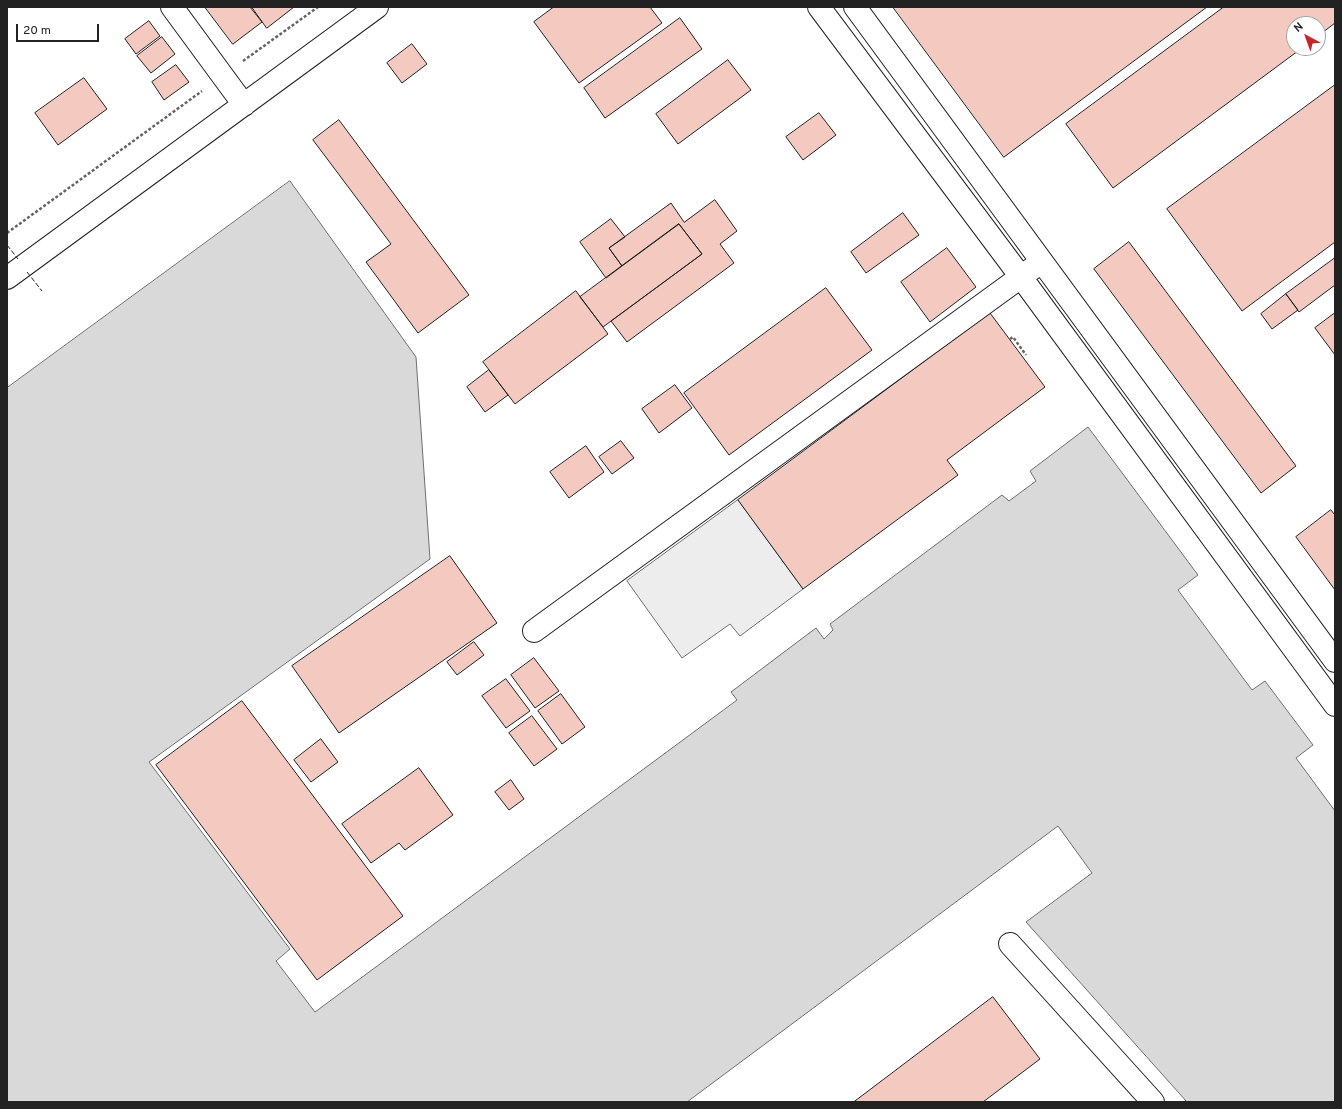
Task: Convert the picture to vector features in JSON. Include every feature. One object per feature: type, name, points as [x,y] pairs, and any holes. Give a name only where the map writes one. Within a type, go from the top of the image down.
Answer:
[{"type":"street","points":[[172,7],[244,105]]},
{"type":"street","points":[[7,278],[377,7]]},
{"type":"street","points":[[819,7],[1021,277],[1335,705]]},
{"type":"street","points":[[855,7],[1335,660]]},
{"type":"street","points":[[534,631],[1042,262]]},
{"type":"street","points":[[1010,944],[1153,1102]]},
{"type":"path","points":[[7,233],[318,7]]},
{"type":"path","points":[[1010,339],[1013,337],[1026,355]]},
{"type":"shaded area","points":[[290,181],[416,357],[430,559],[149,762],[290,949],[276,961],[315,1012],[737,700],[731,692],[816,628],[824,639],[833,630],[830,624],[1002,495],[1009,501],[1036,481],[1030,471],[1088,427],[1198,575],[1178,590],[1252,690],[1265,681],[1313,745],[1296,758],[1335,811],[1335,1102],[1187,1102],[1026,922],[1092,873],[1058,826],[687,1102],[7,1102],[7,388]]},
{"type":"shaded area","points":[[738,500],[803,589],[740,636],[730,624],[682,658],[627,581]]},
{"type":"building","points":[[205,7],[250,7],[262,22],[233,44]]},
{"type":"building","points":[[252,7],[294,7],[267,28]]},
{"type":"building","points":[[554,7],[650,7],[662,23],[579,83],[534,22]]},
{"type":"building","points":[[893,7],[1207,7],[1004,157]]},
{"type":"building","points":[[1224,7],[1335,7],[1335,23],[1326,30],[1326,16],[1286,16],[1286,56],[1291,56],[1113,188],[1066,124]]},
{"type":"building","points":[[680,18],[702,49],[605,118],[584,88]]},
{"type":"building","points":[[149,21],[160,36],[136,54],[125,39]]},
{"type":"building","points":[[162,37],[175,54],[151,73],[137,56]]},
{"type":"building","points":[[412,44],[427,64],[402,83],[387,63]]},
{"type":"building","points":[[728,60],[751,90],[678,144],[656,114]]},
{"type":"building","points":[[176,65],[189,82],[164,100],[152,82]]},
{"type":"building","points":[[84,78],[107,109],[58,145],[35,113]]},
{"type":"building","points":[[1335,85],[1335,242],[1242,311],[1167,209]]},
{"type":"building","points":[[819,113],[836,135],[803,160],[786,137]]},
{"type":"building","points":[[339,120],[469,295],[418,333],[366,262],[391,244],[313,140]]},
{"type":"building","points":[[715,200],[737,231],[720,244],[734,263],[627,342],[611,321],[702,254],[679,224],[622,266],[609,248],[671,203],[684,222]]},
{"type":"building","points":[[903,213],[919,235],[866,273],[851,252]]},
{"type":"building","points":[[611,219],[625,237],[609,248],[622,266],[606,278],[580,242]]},
{"type":"building","points":[[679,224],[702,254],[603,327],[580,297]]},
{"type":"building","points":[[1129,242],[1296,466],[1261,493],[1094,269]]},
{"type":"building","points":[[947,248],[976,287],[930,322],[901,282]]},
{"type":"building","points":[[1335,258],[1335,285],[1299,312],[1286,294]]},
{"type":"building","points":[[826,288],[872,350],[729,455],[684,393]]},
{"type":"building","points":[[576,291],[608,334],[515,404],[483,362]]},
{"type":"building","points":[[1286,294],[1298,310],[1272,329],[1261,314]]},
{"type":"building","points":[[990,313],[1045,387],[947,460],[958,475],[803,589],[738,500]]},
{"type":"building","points":[[1335,313],[1335,355],[1315,328]]},
{"type":"building","points":[[489,370],[508,395],[485,412],[467,387]]},
{"type":"building","points":[[675,385],[692,408],[659,433],[642,409]]},
{"type":"building","points":[[621,441],[634,458],[612,474],[599,457]]},
{"type":"building","points":[[586,446],[604,472],[569,498],[550,472]]},
{"type":"building","points":[[1331,510],[1335,515],[1335,590],[1296,537]]},
{"type":"building","points":[[450,556],[497,623],[339,733],[292,666]]},
{"type":"building","points":[[474,642],[484,655],[457,675],[447,662]]},
{"type":"building","points":[[534,658],[559,691],[535,708],[511,675]]},
{"type":"building","points":[[506,679],[530,711],[506,728],[482,696]]},
{"type":"building","points":[[561,694],[585,727],[562,744],[538,711]]},
{"type":"building","points":[[242,701],[403,916],[317,980],[156,765]]},
{"type":"building","points":[[532,716],[557,749],[534,766],[509,733]]},
{"type":"building","points":[[321,739],[338,762],[311,782],[294,760]]},
{"type":"building","points":[[419,768],[453,815],[405,850],[399,843],[371,863],[342,824]]},
{"type":"building","points":[[511,780],[524,799],[509,810],[495,792]]},
{"type":"building","points":[[993,997],[1040,1059],[983,1102],[854,1102]]},
{"type":"fence","points":[[7,245],[18,259]]},
{"type":"fence","points":[[27,272],[42,291]]}]
